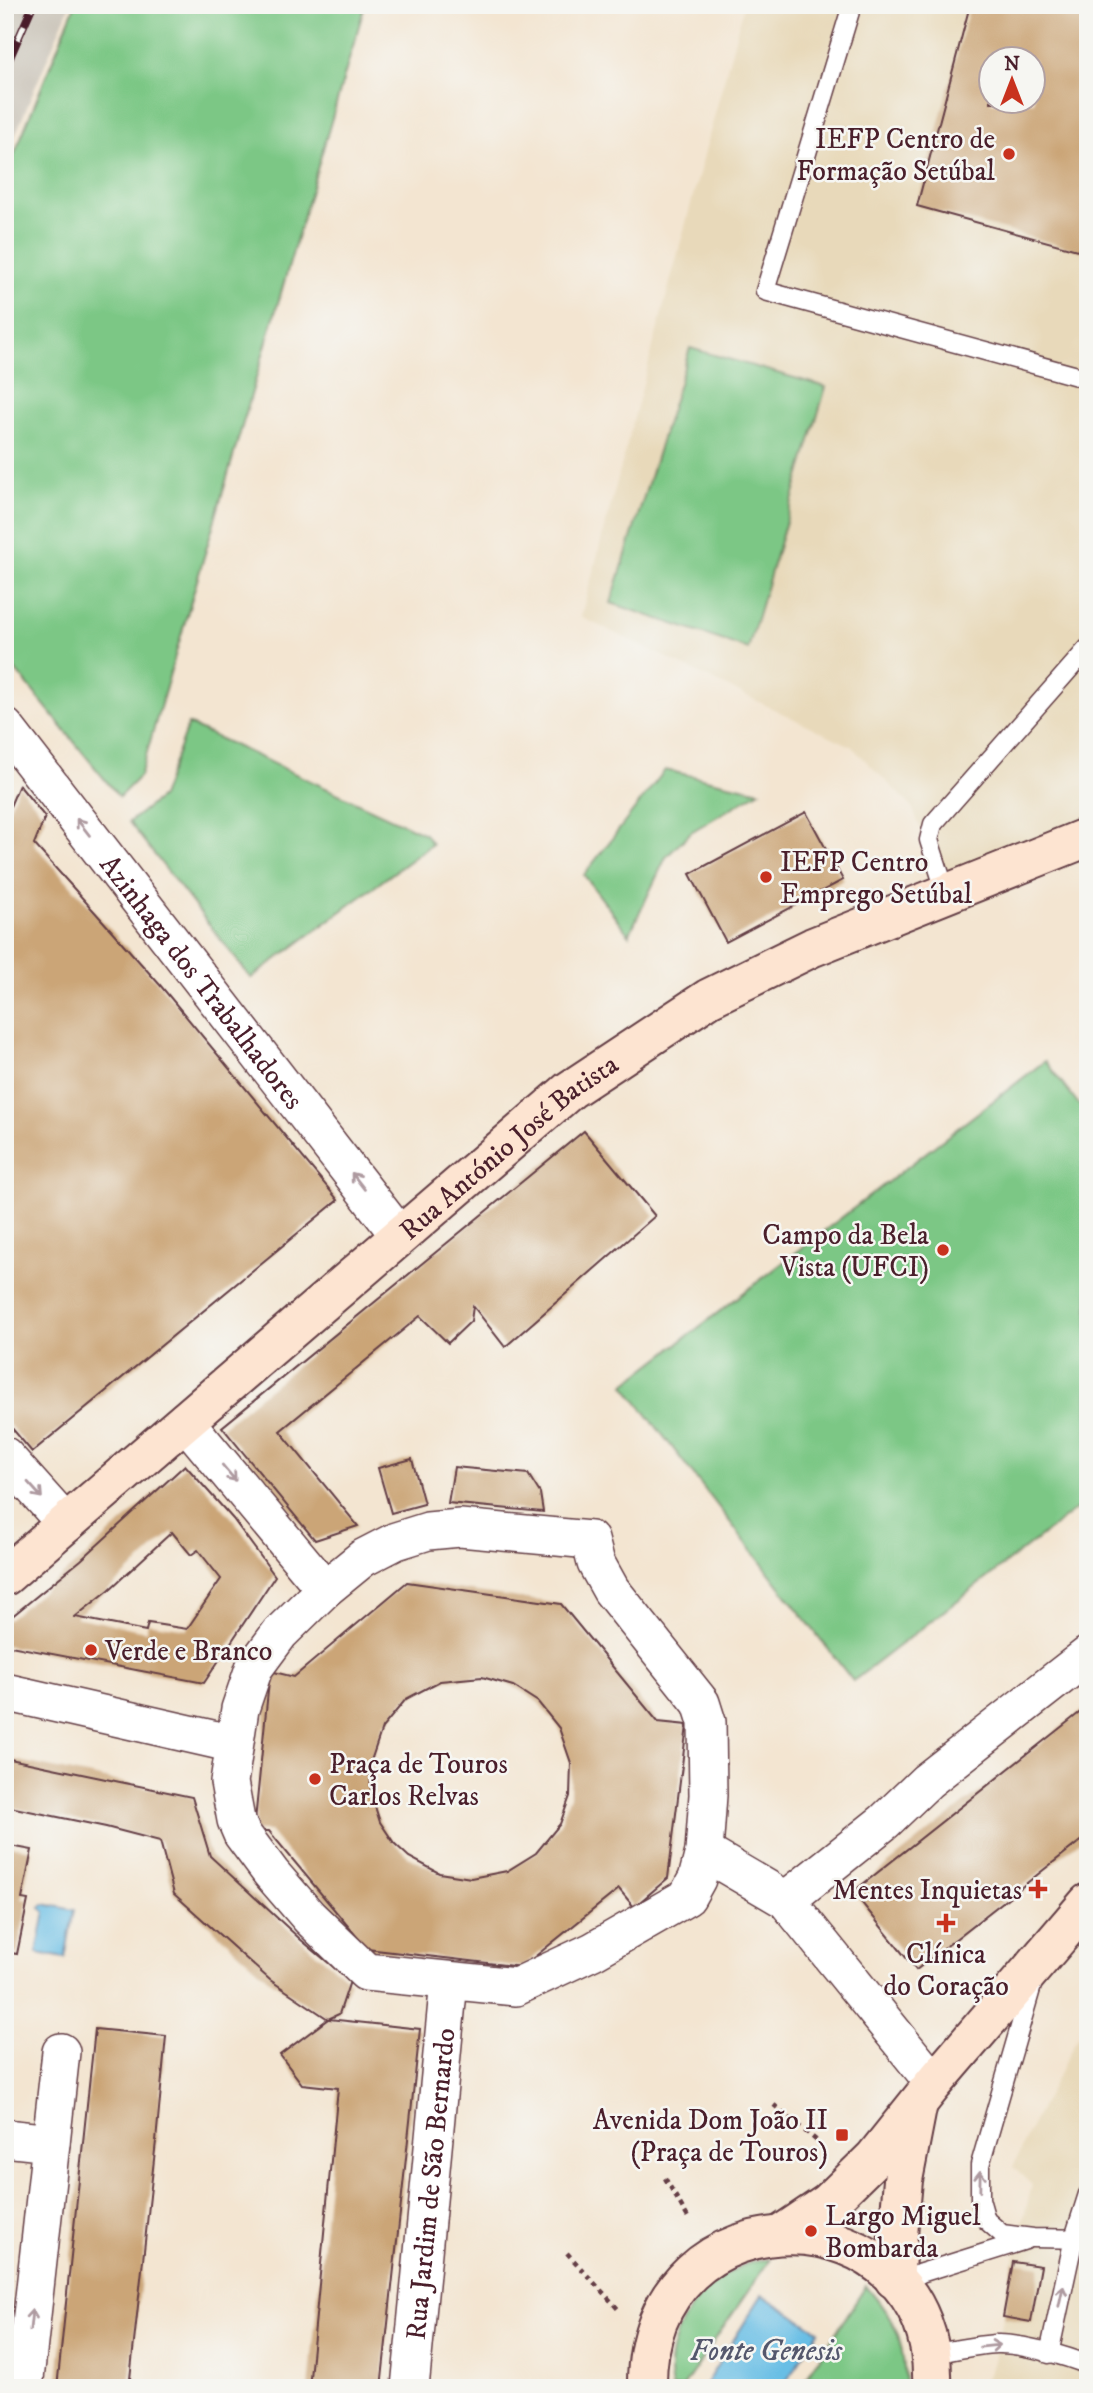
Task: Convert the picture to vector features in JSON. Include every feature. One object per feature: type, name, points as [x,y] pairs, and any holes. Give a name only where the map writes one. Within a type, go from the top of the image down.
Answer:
[{"type":"main road","name":"Rua António José Batista","points":[[5,1576],[570,1090],[698,1005],[813,947],[1088,837]]},
{"type":"main road","points":[[782,2234],[836,2197],[874,2158],[1040,1956],[1088,1903]]},
{"type":"main road","points":[[896,2282],[903,2180],[925,2094]]},
{"type":"main road","points":[[642,2382],[649,2348],[664,2309],[688,2276],[722,2251],[741,2242],[782,2234],[807,2235],[843,2244],[875,2262],[896,2282],[919,2317],[931,2371]]},
{"type":"street","name":"Azinhaga dos Trabalhadores","points":[[5,727],[399,1235]]},
{"type":"street","points":[[185,1421],[325,1589]]},
{"type":"street","points":[[5,1456],[65,1524]]},
{"type":"street","points":[[460,1528],[590,1540],[596,1563],[611,1590],[701,1703],[708,1722],[708,1796],[704,1852],[697,1879],[687,1897],[593,1951],[516,1987],[366,1972],[309,1917],[250,1847],[236,1820],[229,1782],[240,1709],[254,1668],[281,1633],[325,1589],[363,1558],[396,1541],[428,1531],[460,1528]]},
{"type":"street","points":[[786,1900],[884,1822],[927,1781],[1088,1655]]},
{"type":"street","points":[[5,1692],[234,1744]]},
{"type":"street","points":[[704,1852],[786,1900],[925,2094]]},
{"type":"street","name":"Rua Jardim de São Bernardo","points":[[410,2388],[449,1981]]},
{"type":"street","points":[[24,2388],[61,2052]]},
{"type":"street","points":[[5,2138],[51,2143]]},
{"type":"lane","points":[[852,5],[765,291],[1088,379]]},
{"type":"lane","points":[[946,893],[929,840],[933,824],[1088,648]]},
{"type":"lane","points":[[1040,1956],[980,2165],[980,2199],[986,2220],[1002,2234],[1081,2239]]},
{"type":"lane","points":[[1049,2354],[1081,2239],[1088,2194]]},
{"type":"lane","points":[[896,2282],[1033,2238]]},
{"type":"lane","points":[[931,2371],[998,2344],[1076,2360],[1088,2365]]},
{"type":"path","points":[[774,2105],[817,2141]]},
{"type":"path","points":[[665,2178],[690,2221]]},
{"type":"path","points":[[567,2253],[619,2310]]},
{"type":"shaded area","points":[[5,5],[70,5],[5,159]]},
{"type":"shaded area","points":[[744,5],[1088,5],[1088,822],[941,880],[912,807],[851,746],[581,617]]},
{"type":"shaded area","points":[[1088,2017],[1088,2388],[976,2388],[989,2374],[998,2344],[1013,2262],[1032,2185],[1013,2167]]},
{"type":"green space","points":[[75,5],[365,5],[140,776],[119,797],[5,657],[5,177]]},
{"type":"green space","points":[[690,348],[826,387],[748,649],[611,603]]},
{"type":"green space","points":[[188,724],[425,834],[432,844],[251,978],[129,822],[161,797]]},
{"type":"green space","points":[[665,770],[760,791],[691,832],[666,857],[629,935],[584,875]]},
{"type":"green space","name":"Campo da Bela Vista (UFCI)","points":[[1045,1061],[1088,1116],[1088,1500],[853,1681],[624,1385]]},
{"type":"green space","points":[[770,2259],[682,2388],[672,2388],[670,2366],[674,2344],[694,2303],[710,2286],[728,2273],[749,2263]]},
{"type":"green space","points":[[866,2286],[897,2332],[903,2356],[905,2388],[800,2388]]},
{"type":"water","points":[[44,1904],[74,1910],[65,1958],[37,1953],[45,1912],[40,1908]]},
{"type":"water","name":"Fonte Genesis","points":[[762,2295],[819,2331],[782,2388],[703,2388]]},
{"type":"building","name":"IEFP Centro de Formação Setúbal","points":[[970,5],[1088,5],[1088,253],[917,206]]},
{"type":"building","points":[[19,785],[45,817],[34,844],[160,985],[338,1200],[32,1452],[5,1420],[5,808],[8,811]]},
{"type":"building","name":"IEFP Centro Emprego Setúbal","points":[[806,812],[843,880],[726,942],[690,874]]},
{"type":"building","points":[[584,1131],[655,1216],[505,1347],[473,1306],[471,1321],[448,1343],[420,1316],[280,1431],[358,1526],[315,1540],[222,1427]]},
{"type":"building","points":[[412,1459],[424,1504],[391,1513],[378,1468]]},
{"type":"building","points":[[185,1465],[233,1519],[275,1576],[204,1683],[5,1645],[5,1622],[81,1560]],"holes":[[[172,1532],[191,1555],[198,1550],[221,1579],[187,1629],[148,1623],[146,1631],[75,1617],[109,1590]]]},
{"type":"building","points":[[454,1467],[528,1474],[540,1493],[543,1512],[448,1503]]},
{"type":"building","name":"Praça de Touros Carlos Relvas","points":[[407,1582],[561,1604],[658,1722],[687,1725],[668,1878],[634,1907],[619,1889],[522,1967],[367,1949],[269,1831],[254,1831],[270,1671],[294,1677]],"holes":[[[482,1677],[513,1686],[538,1702],[559,1728],[571,1763],[570,1796],[560,1824],[536,1853],[507,1871],[471,1878],[439,1873],[409,1857],[394,1843],[380,1822],[371,1794],[370,1764],[382,1728],[406,1699],[440,1681]]]},
{"type":"building","points":[[1088,1706],[1088,1835],[916,1970],[853,1892]]},
{"type":"building","points":[[5,1758],[192,1797],[210,1856],[350,1981],[339,2014],[328,2019],[270,1980],[174,1894],[160,1841],[5,1806]]},
{"type":"building","points":[[5,1845],[32,1850],[22,1899],[28,1900],[17,1954],[5,1952]]},
{"type":"building","points":[[328,2019],[420,2029],[381,2388],[309,2388],[338,2088],[302,2084],[280,2055]]},
{"type":"building","points":[[95,2029],[166,2036],[156,2141],[129,2388],[57,2388]]},
{"type":"building","points":[[1013,2262],[1041,2266],[1031,2322],[1003,2317]]},
{"type":"railway","points":[[5,69],[33,5]]},
{"type":"place","name":"IEFP Centro de Formação Setúbal","points":[[1009,154]]},
{"type":"place","name":"IEFP Centro Emprego Setúbal","points":[[766,877]]},
{"type":"place","name":"Campo da Bela Vista (UFCI)","points":[[943,1250]]},
{"type":"place","name":"Verde e Branco","points":[[91,1650]]},
{"type":"place","name":"Praça de Touros Carlos Relvas","points":[[315,1779]]},
{"type":"place","name":"Mentes Inquietas","points":[[1038,1889]]},
{"type":"place","name":"Clínica do Coração","points":[[946,1923]]},
{"type":"place","name":"Avenida Dom João II (Praça de Touros)","points":[[842,2135]]},
{"type":"place","name":"Largo Miguel Bombarda","points":[[811,2231]]}]
